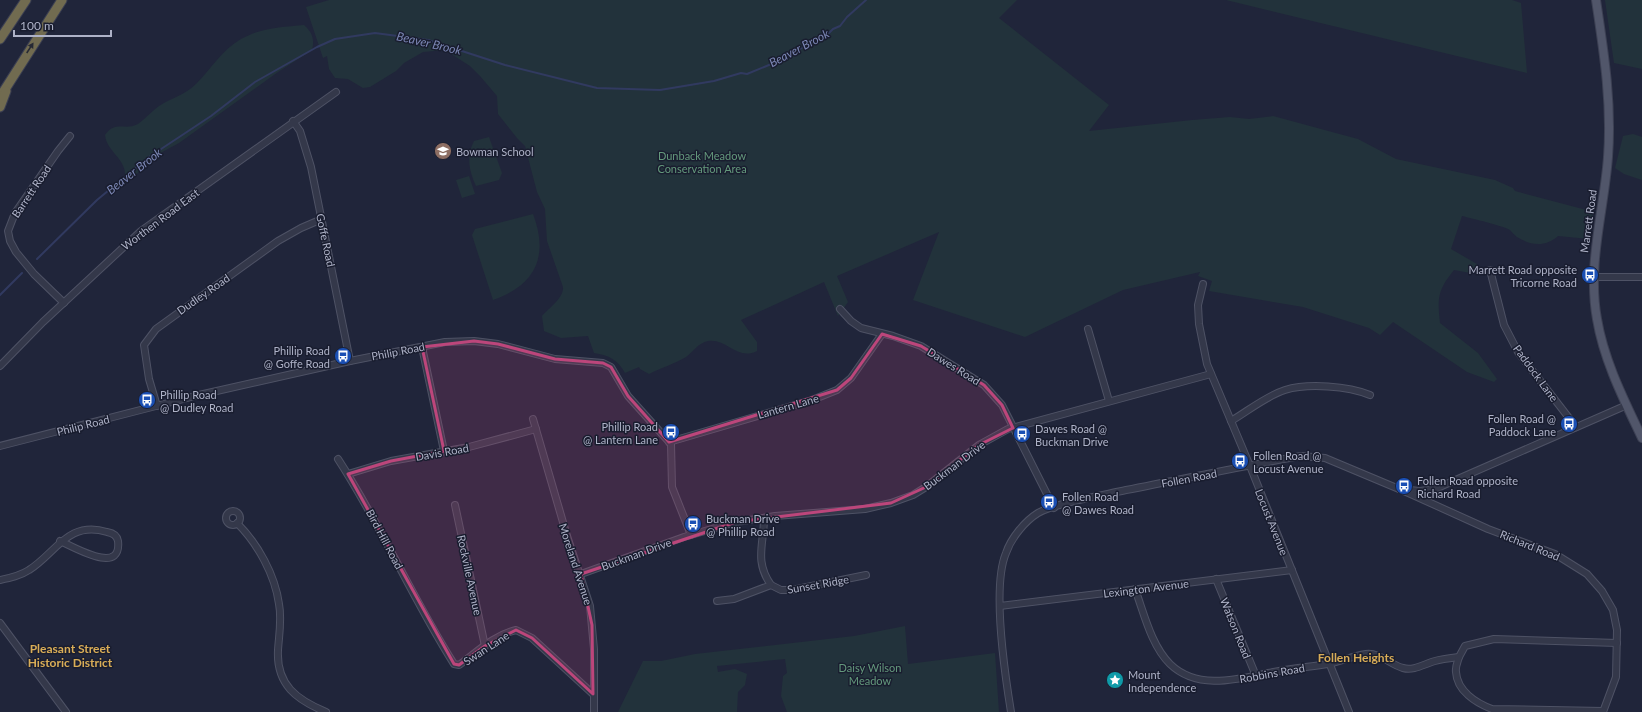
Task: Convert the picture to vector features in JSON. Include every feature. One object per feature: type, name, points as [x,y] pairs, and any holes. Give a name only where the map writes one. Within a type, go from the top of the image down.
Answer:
[{"type":"highway","points":[[0,39],[26,0]]},
{"type":"highway","points":[[0,97],[62,0]]},
{"type":"highway","points":[[0,107],[10,81]]},
{"type":"main road","name":"Marrett Road","points":[[1596,0],[1607,73],[1610,125],[1606,171],[1597,230],[1594,277],[1597,319],[1607,357],[1642,438]]},
{"type":"street","name":"Worthen Road East","points":[[0,366],[64,303],[141,231],[293,121],[336,92]]},
{"type":"street","name":"Goffe Road","points":[[293,121],[300,131],[305,146],[322,219],[350,361]]},
{"type":"street","name":"Barrett Road","points":[[64,303],[34,274],[16,252],[10,241],[8,230],[15,213],[70,136]]},
{"type":"street","name":"Dudley Road","points":[[157,406],[145,359],[144,345],[150,336],[167,319],[278,241],[301,228],[322,219]]},
{"type":"street","name":"Paddock Lane","points":[[1490,270],[1504,325],[1518,352],[1576,427]]},
{"type":"street","points":[[1594,277],[1642,277]]},
{"type":"street","name":"Locust Avenue","points":[[1203,284],[1198,305],[1202,349],[1349,712]]},
{"type":"street","name":"Dawes Road","points":[[840,309],[851,321],[861,328],[894,336],[921,346],[984,385],[1002,405],[1054,508]]},
{"type":"street","points":[[1088,329],[1109,401]]},
{"type":"street","name":"Lantern Lane","points":[[669,442],[783,407],[812,400],[837,390],[851,378],[882,334]]},
{"type":"street","name":"Philip Road","points":[[0,446],[157,406],[350,361],[445,342],[474,341],[498,344],[555,359],[603,363],[611,367],[628,396],[669,442]]},
{"type":"street","points":[[422,347],[444,451]]},
{"type":"street","name":"Buckman Drive","points":[[581,574],[691,535],[736,522],[865,509],[891,503],[912,496],[926,487],[979,445],[992,437],[1014,428],[1211,374]]},
{"type":"street","points":[[1231,421],[1266,399],[1284,390],[1322,387],[1359,390],[1370,395]]},
{"type":"street","name":"Follen Road","points":[[1011,712],[1000,606],[1000,577],[1006,552],[1023,525],[1038,513],[1110,494],[1301,456],[1326,458],[1399,489],[1420,492],[1434,490],[1627,405]]},
{"type":"street","name":"Moreland Avenue","points":[[533,419],[567,536],[581,574],[590,606],[594,648],[594,712]]},
{"type":"street","name":"Davis Road","points":[[348,474],[391,461],[469,447],[536,429]]},
{"type":"street","points":[[669,442],[672,457],[672,487],[691,535]]},
{"type":"street","name":"Bird Hill Road","points":[[338,459],[369,509],[428,622]]},
{"type":"street","name":"Richard Road","points":[[1399,489],[1488,529],[1556,554],[1574,564],[1587,574],[1602,591],[1613,610],[1617,643],[1616,677],[1603,712]]},
{"type":"street","name":"Rockville Avenue","points":[[455,505],[485,646]]},
{"type":"street","name":"Sunset Ridge","points":[[764,518],[760,559],[763,575],[770,585],[780,590],[792,590],[866,575]]},
{"type":"street","points":[[237,523],[248,536],[262,558],[277,593],[280,622],[278,658],[283,679],[296,696],[310,706],[326,712]]},
{"type":"street","points":[[0,580],[19,575],[30,569],[60,541],[79,532],[103,531],[114,534],[118,539],[118,548],[116,554],[110,558],[98,558],[60,541]]},
{"type":"street","name":"Lexington Avenue","points":[[1000,606],[1292,570]]},
{"type":"street","name":"Watson Road","points":[[1216,580],[1256,676]]},
{"type":"street","name":"Sunset Ridge","points":[[717,601],[740,597],[770,585]]},
{"type":"street","name":"Robbins Road","points":[[1135,589],[1159,649],[1169,663],[1180,673],[1195,678],[1215,681],[1241,679],[1329,663],[1368,654],[1404,669],[1424,667],[1434,661],[1459,656],[1465,646],[1494,639],[1617,643]]},
{"type":"street","name":"Swan Lane","points":[[428,622],[454,664],[459,665],[485,646],[508,632],[516,630],[523,632],[564,665],[593,694]]},
{"type":"street","points":[[0,623],[66,712]]},
{"type":"street","points":[[1459,656],[1455,672],[1459,685],[1480,705],[1492,709],[1603,712]]},
{"type":"highlighted area","points":[[882,334],[921,346],[984,385],[1002,405],[1013,428],[979,445],[926,487],[891,503],[736,522],[581,574],[592,625],[593,694],[532,638],[516,630],[485,646],[459,665],[454,664],[348,474],[391,461],[444,451],[422,347],[474,341],[498,344],[555,359],[603,363],[611,367],[628,396],[669,442],[837,390],[851,378]]},
{"type":"green space","name":"Dunback Meadow Conservation Area","points":[[329,0],[1017,0],[999,18],[1109,105],[1089,131],[1192,120],[1230,117],[1249,119],[1273,116],[1358,139],[1396,159],[1495,180],[1513,188],[1515,191],[1594,212],[1589,239],[1558,236],[1543,244],[1533,244],[1522,240],[1506,228],[1462,216],[1451,249],[1477,264],[1476,274],[1454,270],[1445,283],[1440,294],[1440,323],[1478,353],[1497,379],[1494,382],[1467,372],[1393,322],[1380,335],[1369,328],[1303,307],[1209,291],[1212,281],[1198,276],[1200,272],[1123,290],[1025,337],[913,300],[939,232],[837,276],[848,302],[838,316],[824,282],[741,320],[757,342],[757,351],[744,353],[715,341],[708,341],[698,346],[686,357],[649,374],[639,367],[625,373],[616,361],[604,355],[594,353],[588,336],[561,338],[544,331],[542,316],[559,299],[563,291],[563,287],[547,241],[545,209],[537,192],[525,146],[498,114],[497,96],[470,66],[445,50],[423,52],[404,63],[396,71],[370,87],[363,88],[348,79],[335,78],[329,69],[327,56],[323,58],[306,7]]},
{"type":"green space","points":[[1226,0],[1512,0],[1521,3],[1527,73]]},
{"type":"green space","points":[[1605,0],[1642,0],[1642,69],[1614,63]]},
{"type":"green space","points":[[304,25],[312,36],[312,50],[278,72],[179,143],[153,157],[132,179],[125,178],[123,165],[107,141],[105,135],[109,131],[116,127],[129,127],[138,124],[159,106],[192,88],[234,43],[248,35],[279,27]]},
{"type":"green space","points":[[1633,134],[1642,137],[1642,180],[1624,174],[1615,168],[1623,136]]},
{"type":"green space","points":[[489,137],[502,173],[499,180],[476,186],[469,164],[470,152],[474,141]]},
{"type":"green space","points":[[469,176],[475,194],[462,198],[456,180]]},
{"type":"green space","points":[[533,214],[538,229],[540,243],[539,256],[535,267],[529,277],[520,286],[508,294],[493,300],[472,235],[475,229]]},
{"type":"green space","name":"Daisy Wilson Meadow","points":[[905,626],[908,664],[995,653],[999,712],[787,712],[781,696],[783,676],[787,673],[785,659],[717,666],[718,672],[735,669],[747,674],[745,685],[738,692],[737,712],[618,712],[643,661],[661,661],[695,654],[854,636]]},
{"type":"waterway","name":"Beaver Brook","points":[[37,259],[97,200],[149,157],[211,116],[255,82],[317,47],[335,39],[375,33],[428,40],[505,65],[597,88],[660,90],[714,81],[741,73],[747,74],[786,58],[840,26],[847,17],[866,0]]},
{"type":"waterway","name":"Beaver Brook","points":[[0,295],[22,273]]},
{"type":"place","name":"Bowman School","points":[[443,151]]},
{"type":"place","name":"Marrett Road opposite Tricorne Road","points":[[1590,275]]},
{"type":"place","name":"Phillip Road @ Goffe Road","points":[[343,356]]},
{"type":"place","name":"Phillip Road @ Dudley Road","points":[[147,400]]},
{"type":"place","name":"Follen Road @ Paddock Lane","points":[[1569,424]]},
{"type":"place","name":"Phillip Road @ Lantern Lane","points":[[671,432]]},
{"type":"place","name":"Dawes Road @ Buckman Drive","points":[[1022,434]]},
{"type":"place","name":"Follen Road @ Locust Avenue","points":[[1240,461]]},
{"type":"place","name":"Follen Road opposite Richard Road","points":[[1404,486]]},
{"type":"place","name":"Follen Road @ Dawes Road","points":[[1049,502]]},
{"type":"place","name":"Buckman Drive @ Phillip Road","points":[[693,524]]},
{"type":"place","name":"Mount Independence","points":[[1115,680]]},
{"type":"district","name":"Pleasant Street Historic District","points":[[70,655]]},
{"type":"district","name":"Follen Heights","points":[[1356,657]]}]
